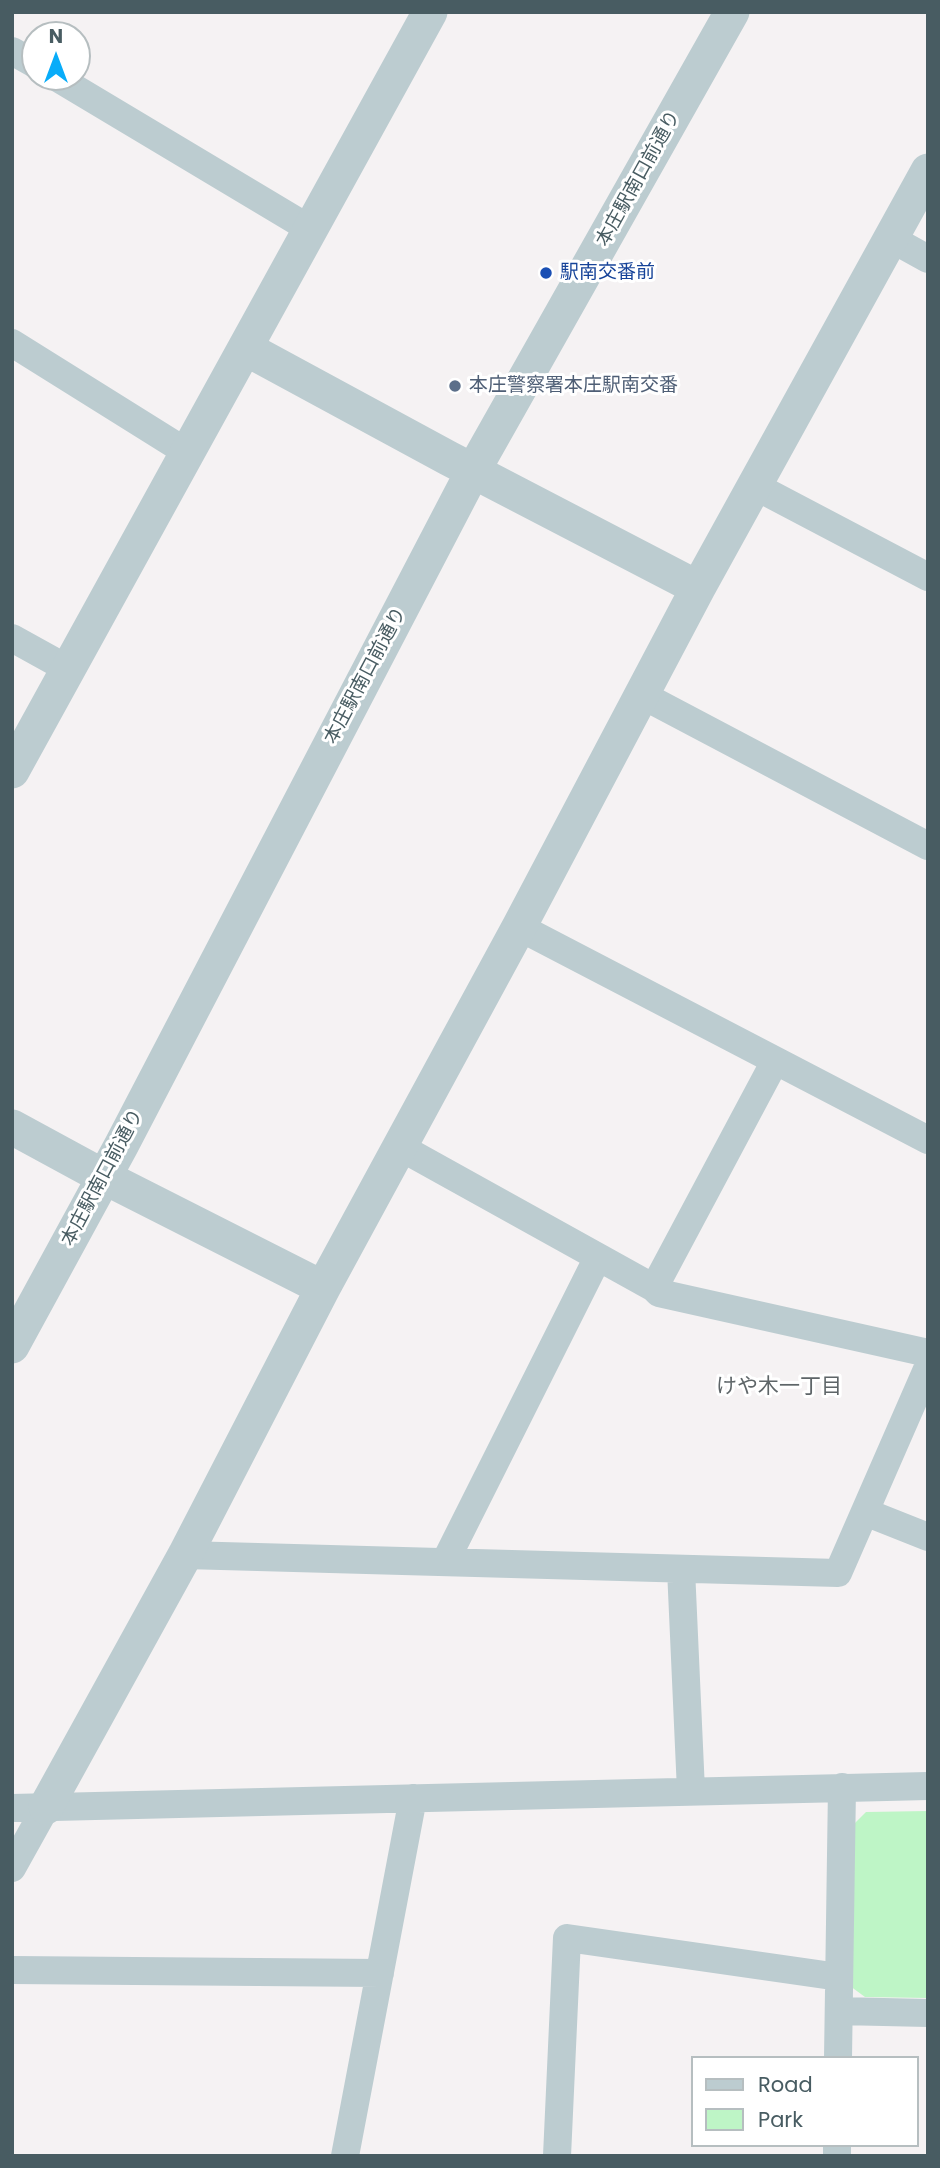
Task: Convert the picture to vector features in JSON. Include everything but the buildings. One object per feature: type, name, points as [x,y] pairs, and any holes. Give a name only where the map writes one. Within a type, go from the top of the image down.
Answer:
[{"type":"street","points":[[12,771],[430,12]]},
{"type":"street","name":"本庄駅南口前通り","points":[[12,1346],[104,1177],[473,471],[732,12]]},
{"type":"street","points":[[79,91],[310,229]]},
{"type":"street","points":[[12,1868],[29,1807],[185,1555],[323,1289],[698,588],[928,171]]},
{"type":"street","points":[[890,238],[928,259]]},
{"type":"street","points":[[12,343],[188,453]]},
{"type":"street","points":[[245,348],[698,588]]},
{"type":"street","points":[[755,485],[928,577]]},
{"type":"street","points":[[12,638],[68,669]]},
{"type":"street","points":[[642,695],[928,846]]},
{"type":"street","points":[[519,927],[928,1140]]},
{"type":"street","points":[[654,1289],[775,1061]]},
{"type":"street","points":[[12,1127],[323,1289]]},
{"type":"street","points":[[400,1147],[659,1293],[928,1353]]},
{"type":"street","points":[[444,1562],[598,1257]]},
{"type":"street","points":[[185,1555],[838,1573],[928,1367]]},
{"type":"street","points":[[865,1511],[928,1537]]},
{"type":"street","points":[[681,1569],[691,1791]]},
{"type":"street","points":[[29,1807],[928,1786]]},
{"type":"street","points":[[838,2056],[842,1787]]},
{"type":"street","points":[[345,2156],[413,1798]]},
{"type":"street","points":[[558,2156],[567,1938],[839,1977]]},
{"type":"street","points":[[12,1970],[380,1973]]},
{"type":"street","points":[[839,2011],[928,2013]]},
{"type":"green space","points":[[928,1811],[928,1998],[865,1997],[850,1986],[854,1824],[866,1812]]},
{"type":"place","name":"駅南交番前","points":[[546,273]]},
{"type":"place","name":"本庄警察署本庄駅南交番","points":[[455,386]]},
{"type":"district","name":"けや木一丁目","points":[[779,1388]]}]
